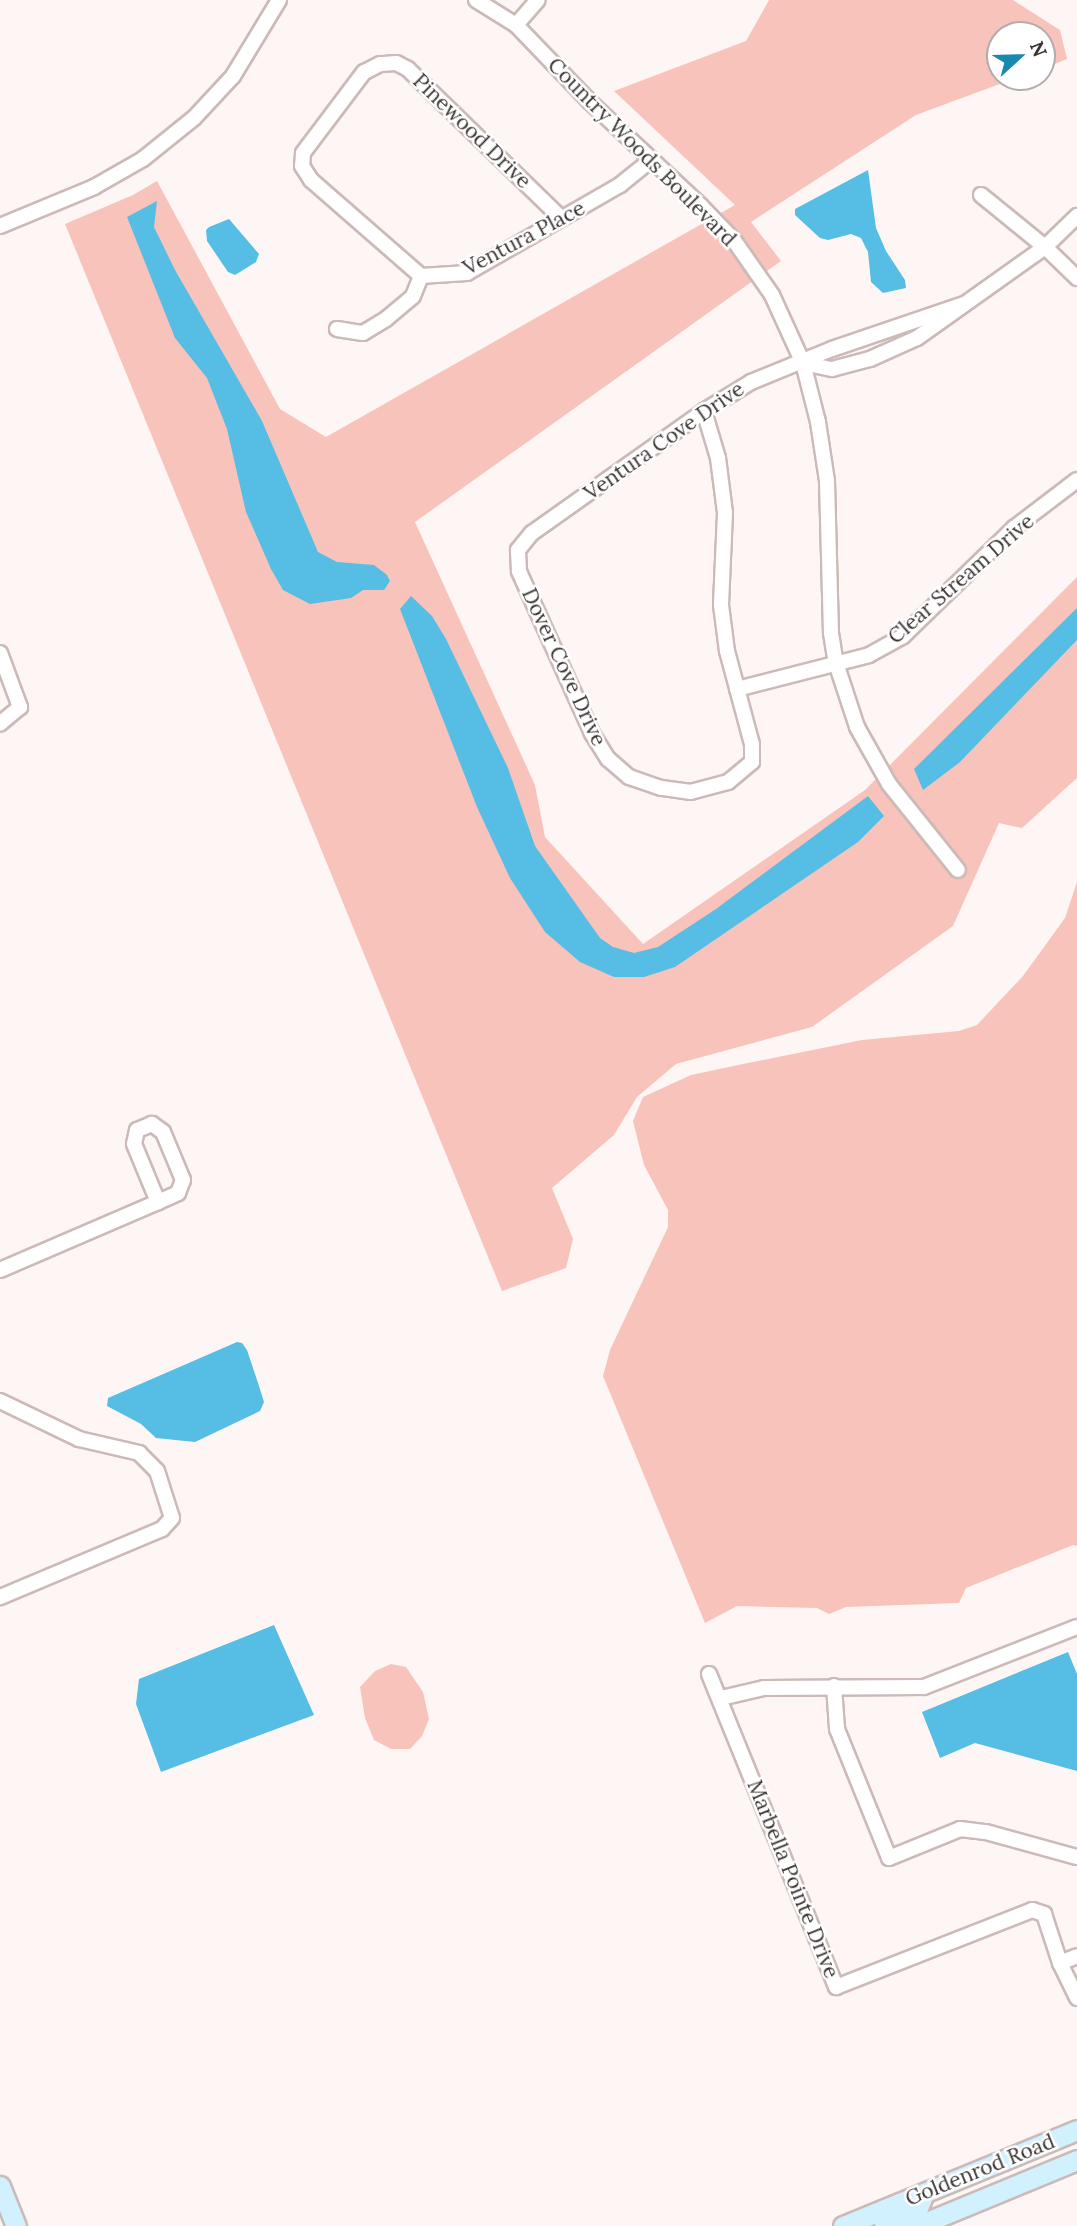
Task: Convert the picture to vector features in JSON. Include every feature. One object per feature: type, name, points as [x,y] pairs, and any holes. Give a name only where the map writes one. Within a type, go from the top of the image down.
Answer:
[{"type":"main road","name":"Goldenrod Road","points":[[844,2226],[1077,2130]]},
{"type":"main road","points":[[954,2211],[954,2201],[961,2188],[1077,2141]]},
{"type":"main road","name":"Goldenrod Road","points":[[917,2226],[1077,2160]]},
{"type":"main road","points":[[0,2186],[16,2226]]},
{"type":"main road","points":[[884,2226],[916,2213],[922,2201],[922,2194]]},
{"type":"street","points":[[0,226],[94,187],[143,159],[184,126],[233,76],[279,0]]},
{"type":"street","name":"Country Woods Boulevard","points":[[476,0],[516,25],[740,248],[772,295],[803,362],[818,422],[827,481],[828,584],[836,663],[857,727],[889,784],[958,870]]},
{"type":"street","points":[[516,25],[538,0]]},
{"type":"street","name":"Pinewood Drive","points":[[421,276],[311,180],[302,166],[303,153],[364,72],[380,64],[396,63],[408,69],[561,218]]},
{"type":"street","name":"Ventura Place","points":[[421,276],[467,273],[620,186],[651,160]]},
{"type":"street","points":[[981,195],[1045,247],[1077,278]]},
{"type":"street","points":[[803,362],[832,369],[870,359],[917,338],[1045,247],[1077,216]]},
{"type":"street","points":[[337,329],[363,332],[386,319],[413,296],[421,276]]},
{"type":"street","name":"Ventura Cove Drive","points":[[533,533],[704,411],[751,382],[832,349],[964,304]]},
{"type":"street","points":[[704,411],[718,458],[725,513],[721,605],[727,651],[737,689]]},
{"type":"street","name":"Clear Stream Drive","points":[[737,689],[869,655],[903,636],[1014,528],[1077,480]]},
{"type":"street","name":"Dover Cove Drive","points":[[533,533],[518,550],[519,571],[592,733],[608,759],[629,777],[661,788],[691,792],[728,782],[752,762],[752,744],[737,689]]},
{"type":"street","points":[[0,653],[20,707],[0,724]]},
{"type":"street","points":[[0,1270],[158,1202],[178,1193],[183,1180],[163,1132],[152,1124],[137,1130],[134,1144],[158,1202]]},
{"type":"street","points":[[0,1401],[79,1439],[139,1453],[157,1471],[172,1518],[162,1529],[0,1597]]},
{"type":"street","points":[[720,1699],[764,1688],[924,1687],[1077,1627]]},
{"type":"street","name":"Marbella Pointe Drive","points":[[709,1674],[836,1987],[1032,1910],[1044,1914],[1060,1962],[1077,1998]]},
{"type":"street","points":[[834,1686],[837,1729],[889,1858],[960,1829],[986,1832],[1077,1857]]},
{"type":"street","points":[[1060,1962],[1077,1956]]},
{"type":"shaded area","points":[[769,0],[1013,0],[1046,21],[986,21],[986,89],[916,115],[751,222],[781,261],[415,522],[535,785],[545,837],[643,944],[865,790],[1077,577],[1077,778],[1022,828],[999,823],[953,926],[812,1027],[676,1064],[637,1097],[614,1135],[552,1188],[573,1239],[566,1268],[502,1291],[65,224],[133,195],[157,181],[280,409],[326,437],[735,205],[614,91],[746,41]]},
{"type":"shaded area","points":[[1056,27],[1060,30],[1067,59],[1056,63]]},
{"type":"shaded area","points":[[1077,882],[1077,1546],[1073,1545],[966,1588],[959,1603],[846,1607],[829,1614],[817,1608],[737,1606],[705,1623],[603,1376],[610,1350],[668,1227],[668,1210],[644,1165],[633,1121],[643,1097],[691,1075],[862,1040],[959,1031],[977,1025],[1023,976],[1065,918]]},
{"type":"shaded area","points":[[391,1664],[406,1667],[423,1692],[429,1719],[422,1736],[410,1749],[391,1749],[374,1740],[365,1718],[360,1687],[375,1671]]},
{"type":"water","points":[[868,170],[876,228],[886,251],[905,280],[906,288],[883,293],[871,282],[868,252],[861,238],[851,234],[828,240],[820,238],[795,215],[795,209]]},
{"type":"water","points":[[157,201],[154,227],[175,270],[262,421],[318,552],[337,562],[374,565],[387,575],[390,581],[384,590],[363,590],[351,598],[310,604],[283,590],[246,512],[227,429],[207,378],[175,338],[127,217]]},
{"type":"water","points":[[229,219],[259,254],[256,262],[235,275],[228,272],[207,241],[206,230],[209,227]]},
{"type":"water","points":[[411,596],[432,616],[446,639],[508,768],[535,846],[600,938],[613,947],[634,953],[658,947],[716,909],[868,796],[884,816],[858,842],[675,967],[644,977],[614,977],[580,962],[545,932],[510,878],[477,807],[400,609]]},
{"type":"water","points":[[1077,608],[1077,640],[960,762],[923,790],[914,769]]},
{"type":"water","points":[[237,1342],[242,1343],[247,1350],[259,1386],[264,1402],[260,1411],[195,1442],[156,1438],[141,1424],[107,1406],[108,1398]]},
{"type":"water","points":[[274,1625],[314,1715],[161,1772],[136,1704],[139,1679]]},
{"type":"water","points":[[1068,1652],[1077,1674],[1077,1771],[975,1743],[940,1758],[922,1712]]}]
